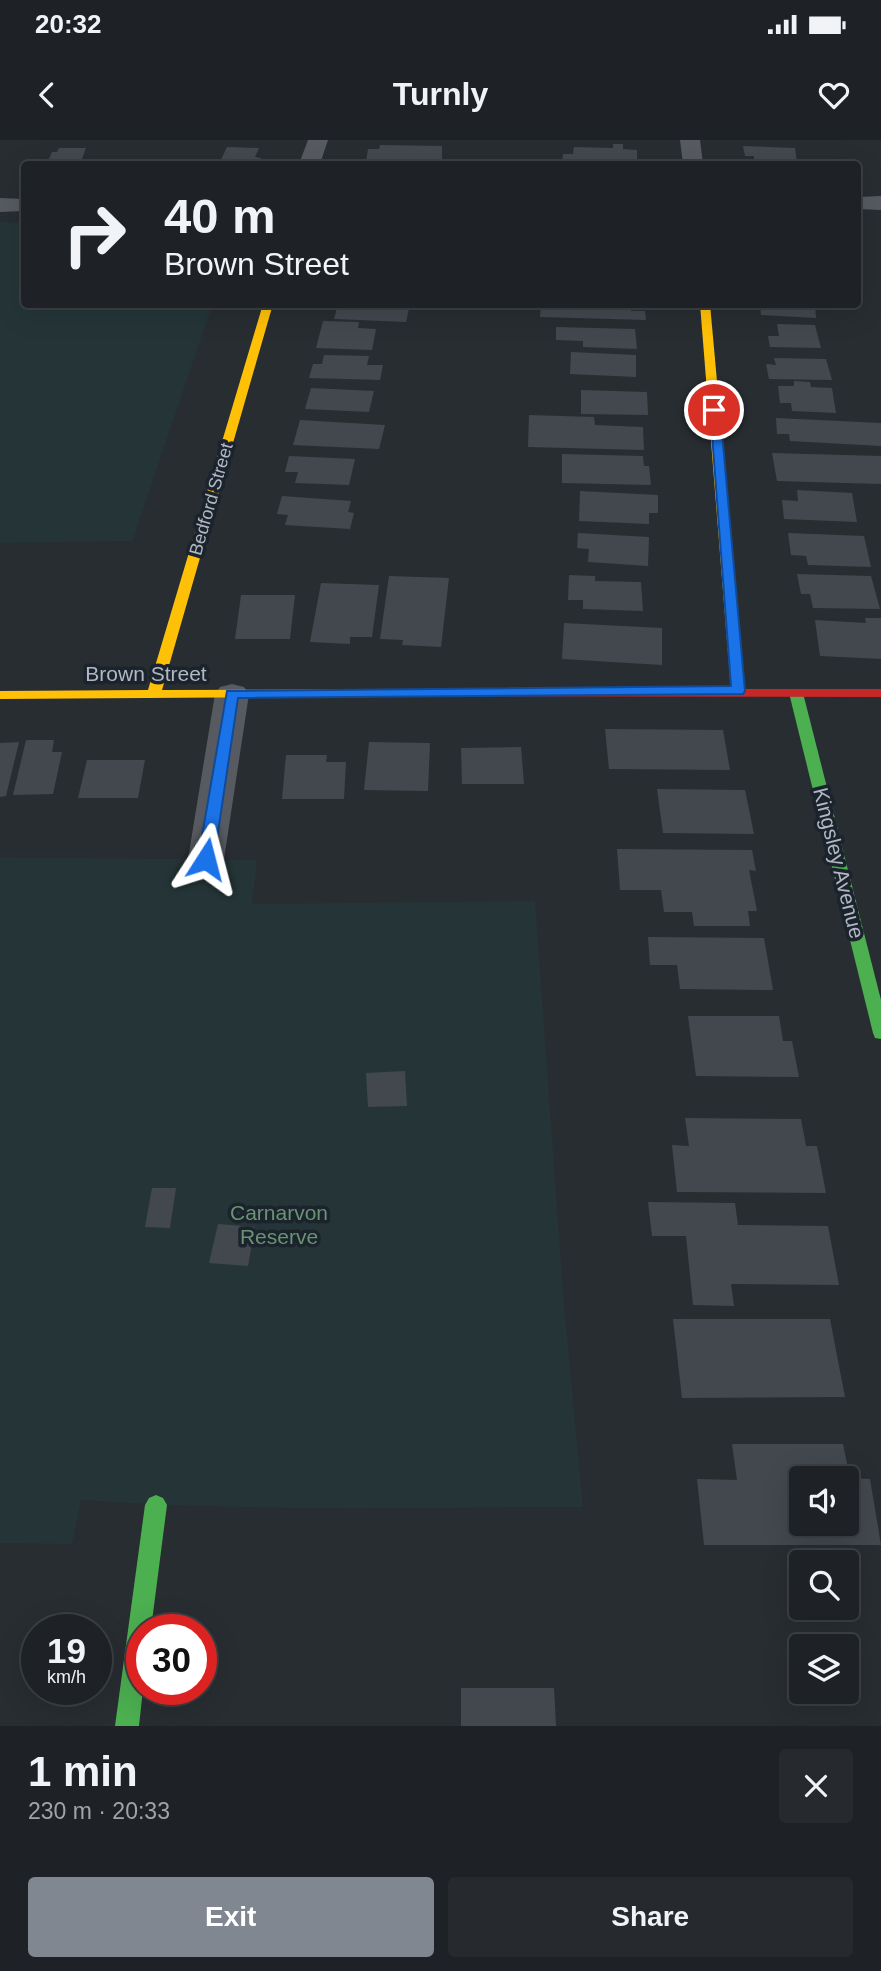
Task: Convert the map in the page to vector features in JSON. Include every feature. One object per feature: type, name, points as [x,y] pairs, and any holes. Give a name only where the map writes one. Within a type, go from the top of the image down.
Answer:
[{"type":"street","points":[[311,161],[318,140]]},
{"type":"street","points":[[690,140],[693,161]]},
{"type":"street","points":[[861,203],[881,203]]},
{"type":"street","points":[[0,205],[21,205]]},
{"type":"street","name":"Bedford Street","points":[[154,694],[267,308]]},
{"type":"street","points":[[705,308],[738,691]]},
{"type":"street","name":"Brown Street","points":[[0,695],[738,691],[881,693]]},
{"type":"street","name":"Kingsley Avenue","points":[[796,693],[881,1033]]},
{"type":"street","points":[[206,859],[232,694]]},
{"type":"street","points":[[127,1726],[156,1505]]},
{"type":"green space","points":[[0,222],[21,223],[21,308],[211,308],[132,541],[0,543]]},
{"type":"green space","name":"Carnarvon Reserve","points":[[0,857],[257,860],[252,904],[535,901],[564,1305],[583,1507],[269,1507],[81,1500],[72,1544],[0,1543]]},
{"type":"building","points":[[613,144],[623,144],[623,149],[637,150],[637,161],[562,161],[563,154],[573,154],[574,147],[613,148]]},
{"type":"building","points":[[380,145],[442,146],[442,161],[366,161],[368,149],[379,149]]},
{"type":"building","points":[[743,146],[795,148],[797,161],[754,161],[754,156],[745,156]]},
{"type":"building","points":[[227,147],[259,148],[255,157],[261,158],[260,161],[220,161]]},
{"type":"building","points":[[59,148],[86,148],[81,161],[40,161],[49,159],[52,152],[57,152]]},
{"type":"building","points":[[337,308],[409,308],[406,322],[334,319]]},
{"type":"building","points":[[541,308],[631,308],[631,311],[645,311],[646,320],[540,317]]},
{"type":"building","points":[[760,308],[815,308],[816,318],[761,315]]},
{"type":"building","points":[[323,321],[359,322],[358,328],[376,329],[372,350],[316,348]]},
{"type":"building","points":[[777,324],[815,325],[821,348],[770,347],[768,336],[779,336]]},
{"type":"building","points":[[556,327],[635,329],[637,349],[583,347],[583,341],[556,340]]},
{"type":"building","points":[[571,352],[636,355],[636,377],[570,374]]},
{"type":"building","points":[[324,355],[369,356],[367,365],[383,365],[380,380],[309,378],[313,364],[322,364]]},
{"type":"building","points":[[774,358],[826,359],[832,380],[769,379],[766,364],[776,365]]},
{"type":"building","points":[[794,381],[810,382],[811,387],[832,388],[836,413],[792,411],[791,403],[780,403],[778,386],[794,386]]},
{"type":"building","points":[[311,388],[374,391],[369,412],[305,409]]},
{"type":"building","points":[[581,390],[647,392],[648,415],[581,414]]},
{"type":"building","points":[[529,415],[594,417],[595,425],[643,427],[644,450],[528,447]]},
{"type":"building","points":[[776,418],[881,423],[881,446],[790,441],[789,434],[777,434]]},
{"type":"building","points":[[300,420],[385,425],[379,449],[293,445]]},
{"type":"building","points":[[772,453],[881,456],[881,484],[777,481]]},
{"type":"building","points":[[562,454],[643,456],[644,466],[649,466],[651,485],[562,483]]},
{"type":"building","points":[[289,456],[355,459],[349,485],[295,483],[298,472],[285,472]]},
{"type":"building","points":[[797,490],[852,493],[857,522],[784,519],[782,500],[798,501]]},
{"type":"building","points":[[580,491],[658,495],[658,513],[649,513],[649,524],[579,521]]},
{"type":"building","points":[[282,496],[351,501],[348,512],[354,513],[350,529],[285,525],[288,515],[277,514]]},
{"type":"building","points":[[578,533],[649,537],[648,566],[588,562],[589,549],[577,548]]},
{"type":"building","points":[[788,533],[864,536],[871,567],[808,565],[806,556],[791,555]]},
{"type":"building","points":[[797,574],[871,576],[880,609],[813,608],[810,594],[801,594]]},
{"type":"building","points":[[569,575],[595,576],[595,581],[641,582],[643,611],[583,609],[583,600],[568,600]]},
{"type":"building","points":[[389,576],[449,578],[441,647],[402,645],[403,640],[380,639]]},
{"type":"building","points":[[321,583],[379,585],[372,637],[350,637],[350,644],[310,642]]},
{"type":"building","points":[[241,595],[295,595],[290,639],[235,639]]},
{"type":"building","points":[[865,618],[881,618],[881,659],[820,656],[815,620],[866,623]]},
{"type":"building","points":[[564,623],[662,628],[662,665],[562,659]]},
{"type":"building","points":[[605,729],[723,730],[730,770],[609,769]]},
{"type":"building","points":[[26,740],[54,740],[52,752],[62,752],[53,794],[13,795]]},
{"type":"building","points":[[19,742],[6,796],[0,797],[0,743]]},
{"type":"building","points":[[369,742],[430,743],[428,791],[364,790]]},
{"type":"building","points":[[521,747],[524,784],[462,784],[461,748]]},
{"type":"building","points":[[286,755],[327,755],[326,762],[346,762],[344,799],[282,799]]},
{"type":"building","points":[[87,760],[145,760],[138,798],[78,798]]},
{"type":"building","points":[[657,789],[745,790],[754,834],[663,833]]},
{"type":"building","points":[[617,849],[752,850],[756,871],[749,870],[757,911],[748,911],[750,926],[694,926],[692,912],[664,912],[661,890],[620,890]]},
{"type":"building","points":[[648,937],[764,938],[773,990],[680,989],[677,965],[650,965]]},
{"type":"building","points":[[688,1016],[779,1016],[783,1041],[792,1041],[799,1077],[696,1076]]},
{"type":"building","points":[[405,1071],[407,1106],[368,1107],[366,1073]]},
{"type":"building","points":[[685,1118],[801,1119],[806,1146],[817,1146],[826,1193],[677,1192],[672,1145],[689,1146]]},
{"type":"building","points":[[152,1188],[176,1188],[170,1228],[145,1227]]},
{"type":"building","points":[[648,1202],[735,1203],[738,1225],[828,1226],[839,1285],[731,1284],[734,1306],[693,1305],[686,1236],[652,1236]]},
{"type":"building","points":[[218,1224],[255,1227],[248,1266],[209,1263]]},
{"type":"building","points":[[673,1319],[830,1319],[845,1397],[682,1398]]},
{"type":"building","points":[[732,1444],[843,1444],[848,1466],[789,1466],[789,1536],[859,1536],[859,1478],[870,1479],[881,1545],[704,1545],[697,1479],[737,1480]]},
{"type":"building","points":[[461,1688],[554,1688],[556,1726],[461,1726]]},
{"type":"traffic: fast","points":[[796,693],[881,1033]]},
{"type":"traffic: fast","points":[[127,1726],[156,1505]]},
{"type":"traffic: slow","points":[[154,694],[267,308]]},
{"type":"traffic: slow","points":[[705,308],[738,691]]},
{"type":"traffic: slow","points":[[0,695],[418,693]]},
{"type":"traffic: jam","points":[[418,693],[881,693]]},
{"type":"route","points":[[206,859],[232,694],[738,691],[714,410]]}]
